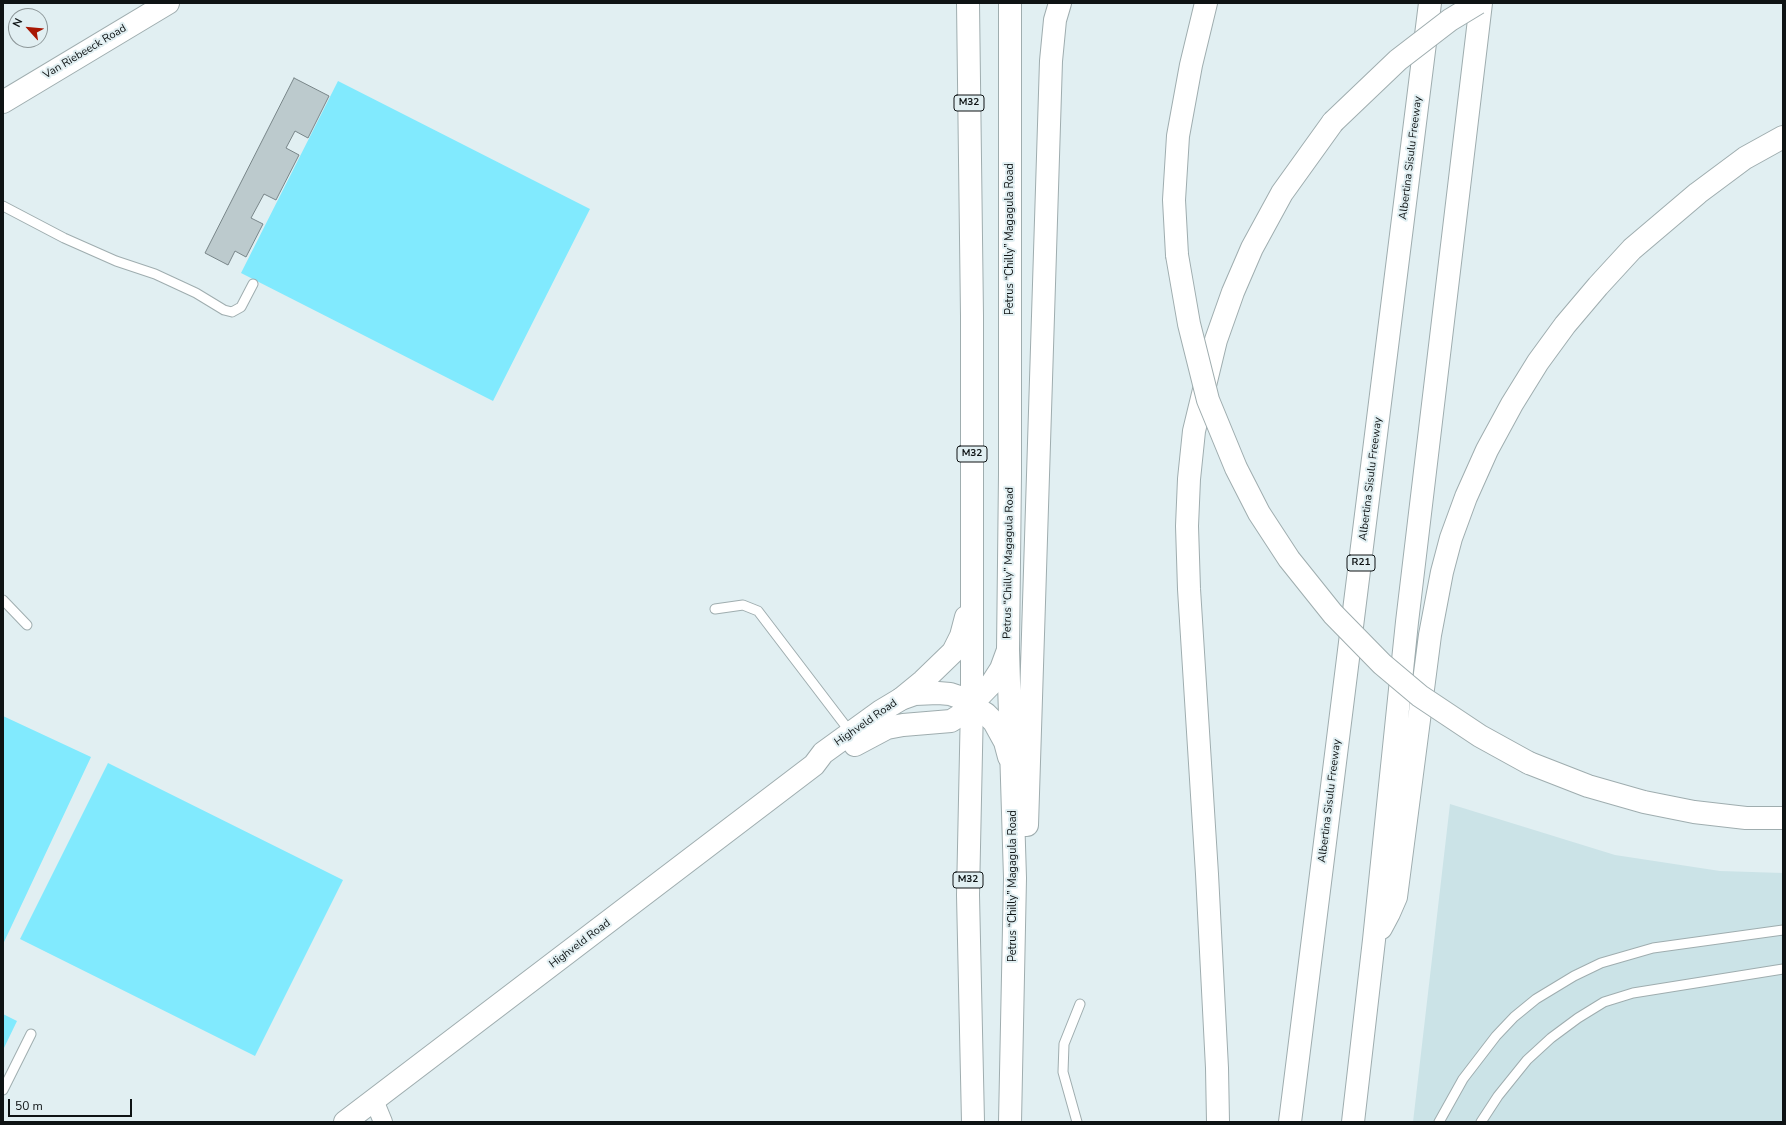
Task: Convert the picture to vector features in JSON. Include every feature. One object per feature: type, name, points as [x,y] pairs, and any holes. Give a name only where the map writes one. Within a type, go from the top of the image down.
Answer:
[{"type":"main road","name":"Van Riebeeck Road","points":[[3,102],[168,3]]},
{"type":"main road","name":"M32","points":[[968,3],[972,316],[972,704],[968,895],[973,1122]]},
{"type":"main road","name":"Petrus “Chilly” Magagula Road","points":[[1010,3],[1010,474],[1008,650],[1015,878],[1010,1122]]},
{"type":"main road","points":[[1015,878],[1026,837],[1027,821],[1051,61],[1055,20],[1060,3]]},
{"type":"main road","points":[[1206,3],[1191,65],[1178,136],[1174,200],[1177,255],[1189,324],[1208,400],[1236,468],[1259,513],[1289,559],[1333,614],[1382,664],[1432,704],[1480,736],[1529,763],[1588,786],[1644,802],[1702,813],[1746,818],[1783,818]]},
{"type":"main road","name":"Albertina Sisulu Freeway","points":[[1290,1122],[1430,3]]},
{"type":"main road","points":[[1218,1122],[1217,1068],[1206,858],[1189,589],[1187,526],[1189,479],[1194,437],[1203,388],[1216,340],[1232,292],[1252,248],[1282,194],[1333,122],[1398,60],[1450,20],[1478,3]]},
{"type":"main road","points":[[1353,1122],[1374,940],[1407,622],[1481,3]]},
{"type":"main road","points":[[1374,940],[1390,913],[1396,896],[1430,635],[1442,572],[1451,538],[1466,497],[1487,450],[1512,404],[1538,362],[1565,325],[1632,249],[1698,193],[1745,158],[1783,137]]},
{"type":"main road","points":[[901,699],[923,681],[952,652],[961,636],[972,598]]},
{"type":"main road","name":"Highveld Road","points":[[814,765],[825,764],[869,736],[887,728],[903,725],[951,721],[962,714],[992,683],[1001,669],[1008,650]]},
{"type":"main road","name":"Highveld Road","points":[[345,1122],[814,765],[823,753],[881,711],[901,699],[915,694],[938,693],[950,694],[972,704],[986,714],[1000,731],[1006,742],[1012,766]]},
{"type":"street","points":[[374,1100],[383,1122]]},
{"type":"lane","points":[[3,206],[64,238],[116,261],[155,274],[196,293],[224,310],[232,312],[241,306],[253,284]]},
{"type":"lane","points":[[3,600],[27,625]]},
{"type":"lane","points":[[715,609],[743,605],[758,611],[851,733]]},
{"type":"lane","points":[[1439,1122],[1463,1078],[1496,1036],[1514,1017],[1536,999],[1574,976],[1601,963],[1653,948],[1783,930]]},
{"type":"lane","points":[[1481,1122],[1498,1096],[1527,1060],[1551,1038],[1578,1018],[1604,1002],[1632,993],[1783,969]]},
{"type":"lane","points":[[1077,1122],[1063,1072],[1064,1044],[1080,1004]]},
{"type":"lane","points":[[3,1090],[31,1034]]},
{"type":"shaded area","points":[[338,81],[590,209],[493,401],[241,273]]},
{"type":"shaded area","points":[[3,716],[91,757],[4,942],[3,942]]},
{"type":"shaded area","points":[[108,763],[343,880],[255,1056],[20,939]]},
{"type":"shaded area","points":[[1450,804],[1615,855],[1720,871],[1783,873],[1783,1122],[1413,1122]]},
{"type":"shaded area","points":[[3,1014],[17,1021],[3,1050]]},
{"type":"building","points":[[294,78],[329,96],[308,138],[295,131],[286,148],[299,155],[276,200],[264,194],[251,218],[263,224],[246,257],[235,251],[228,265],[205,253]]}]
